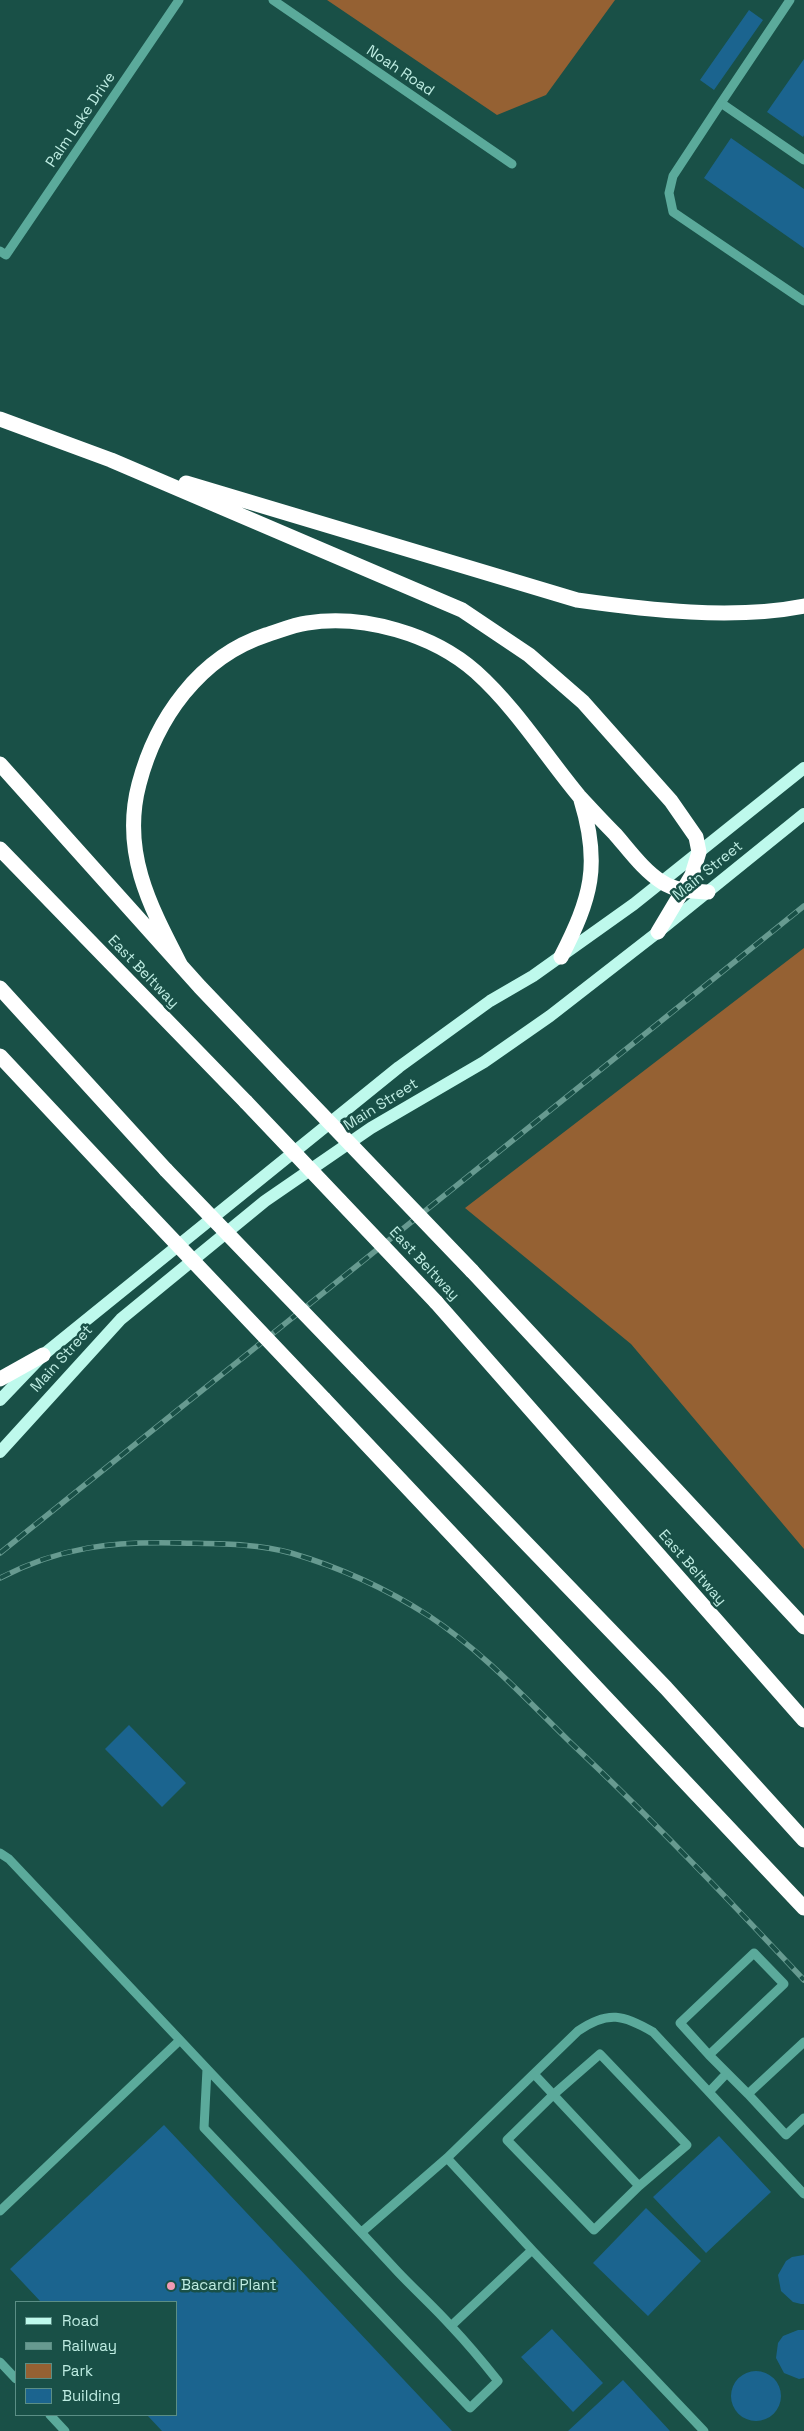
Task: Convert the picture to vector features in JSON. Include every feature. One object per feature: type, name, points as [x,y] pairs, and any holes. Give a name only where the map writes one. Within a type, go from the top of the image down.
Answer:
[{"type":"highway","points":[[0,419],[111,460],[462,610],[529,655],[583,702],[671,801],[696,837],[699,852],[684,890],[658,932]]},
{"type":"highway","points":[[111,460],[577,600],[626,607],[734,613],[804,606]]},
{"type":"highway","points":[[180,964],[156,918],[140,877],[134,832],[138,787],[151,745],[177,700],[210,666],[252,640],[306,623],[346,621],[392,628],[439,648],[475,671],[505,703],[579,796],[662,882],[684,890],[708,892]]},
{"type":"highway","points":[[0,764],[180,964],[472,1271],[804,1627]]},
{"type":"highway","points":[[561,957],[578,923],[590,890],[591,855],[589,826],[579,796]]},
{"type":"highway","name":"East Beltway","points":[[0,849],[246,1102],[436,1302],[804,1720]]},
{"type":"highway","points":[[0,988],[166,1170],[659,1682],[804,1840]]},
{"type":"highway","points":[[0,1056],[804,1908]]},
{"type":"highway","points":[[0,1066],[19,1077]]},
{"type":"highway","points":[[0,1379],[43,1355]]},
{"type":"main road","name":"Main Street","points":[[0,1400],[43,1355],[399,1067],[490,1001],[561,957],[662,882],[804,768]]},
{"type":"main road","name":"Main Street","points":[[0,1452],[121,1320],[265,1201],[372,1128],[484,1062],[550,1016],[804,814]]},
{"type":"street","name":"Palm Lake Drive","points":[[3,253],[179,0]]},
{"type":"street","name":"Noah Road","points":[[272,0],[512,164]]},
{"type":"street","points":[[790,0],[672,176],[669,193],[673,212],[804,301]]},
{"type":"street","points":[[721,103],[804,160]]},
{"type":"street","points":[[0,1853],[9,1859],[180,2040],[300,2168],[363,2231],[398,2272],[451,2326],[498,2380],[470,2408],[204,2128],[207,2069]]},
{"type":"street","points":[[709,2055],[784,1984],[754,1952],[680,2023],[709,2055],[786,2135],[804,2118]]},
{"type":"street","points":[[363,2231],[447,2158],[578,2031],[591,2022],[611,2016],[630,2019],[653,2032],[804,2194]]},
{"type":"street","points":[[0,2211],[180,2040]]},
{"type":"street","points":[[748,2094],[804,2042]]},
{"type":"street","points":[[600,2054],[687,2145],[594,2230],[507,2140],[553,2094],[600,2054]]},
{"type":"street","points":[[709,2092],[727,2073]]},
{"type":"street","points":[[534,2074],[640,2186]]},
{"type":"street","points":[[447,2158],[704,2431]]},
{"type":"street","points":[[451,2326],[532,2250]]},
{"type":"street","points":[[0,2362],[15,2378]]},
{"type":"street","points":[[51,2416],[65,2431]]},
{"type":"green space","points":[[327,0],[615,0],[546,95],[497,115]]},
{"type":"green space","points":[[804,948],[804,1549],[631,1344],[465,1208]]},
{"type":"building","points":[[749,10],[763,20],[714,90],[700,80]]},
{"type":"building","points":[[804,59],[804,135],[803,137],[767,112]]},
{"type":"building","points":[[731,138],[804,189],[804,248],[704,178]]},
{"type":"building","points":[[129,1725],[186,1783],[162,1807],[105,1749]]},
{"type":"building","name":"Bacardi Plant","points":[[164,2125],[452,2431],[162,2431],[148,2416],[178,2416],[178,2301],[40,2301],[10,2269]]},
{"type":"building","points":[[719,2136],[771,2192],[706,2253],[653,2197]]},
{"type":"building","points":[[646,2208],[701,2261],[648,2316],[593,2263]]},
{"type":"building","points":[[804,2255],[804,2304],[801,2304],[793,2302],[781,2291],[778,2275],[786,2261],[792,2257]]},
{"type":"building","points":[[552,2329],[603,2383],[573,2412],[521,2357]]},
{"type":"building","points":[[798,2330],[804,2330],[804,2378],[799,2379],[784,2373],[776,2358],[778,2343],[783,2336]]},
{"type":"building","points":[[756,2371],[765,2373],[776,2382],[781,2396],[779,2405],[770,2416],[756,2421],[747,2419],[736,2410],[731,2396],[733,2387],[742,2376]]},
{"type":"building","points":[[623,2380],[670,2431],[568,2431]]},
{"type":"railway","points":[[0,1553],[804,906]]},
{"type":"railway","points":[[0,1578],[44,1559],[87,1548],[132,1543],[208,1544],[250,1546],[291,1553],[345,1572],[380,1588],[429,1616],[467,1644],[503,1676],[660,1830],[804,1980]]},
{"type":"place","name":"Bacardi Plant","points":[[171,2286]]}]
